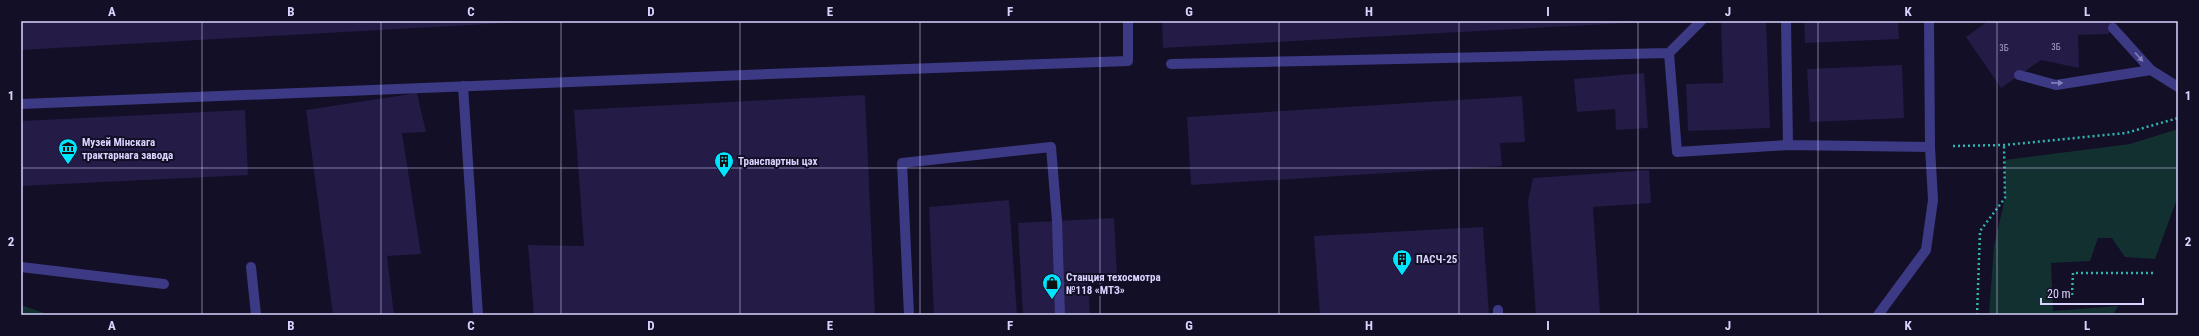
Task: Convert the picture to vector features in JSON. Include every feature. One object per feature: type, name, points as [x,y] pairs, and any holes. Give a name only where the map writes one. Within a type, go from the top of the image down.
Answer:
[{"type":"lane","points":[[21,104],[1128,61],[1128,21]]},
{"type":"lane","points":[[1171,64],[1669,54],[1701,21]]},
{"type":"lane","points":[[1786,21],[1788,145]]},
{"type":"lane","points":[[1878,315],[1926,250],[1933,200],[1930,147],[1929,21]]},
{"type":"lane","points":[[2113,28],[2150,70],[2178,87]]},
{"type":"lane","points":[[1669,54],[1677,152],[1788,145],[1930,147]]},
{"type":"lane","points":[[2019,76],[2056,85],[2150,70]]},
{"type":"lane","points":[[462,86],[478,315]]},
{"type":"lane","points":[[909,315],[902,163],[1051,147],[1057,221],[1060,315]]},
{"type":"lane","points":[[21,267],[164,284]]},
{"type":"lane","points":[[251,267],[256,315]]},
{"type":"path","points":[[1930,147],[2004,145],[2126,134],[2178,118]]},
{"type":"path","points":[[1977,315],[1980,230],[2005,198],[2004,145]]},
{"type":"path","points":[[2072,295],[2073,274],[2156,273]]},
{"type":"green space","points":[[2178,129],[2178,196],[2155,259],[2125,257],[2112,238],[2098,238],[2090,261],[2051,263],[2053,311],[2118,306],[2113,315],[1989,315],[1994,246],[2005,198],[2005,160],[2130,144]]},
{"type":"green space","points":[[21,305],[24,306],[50,315],[21,315]]},
{"type":"building","points":[[21,21],[522,21],[522,22],[21,50]]},
{"type":"building","points":[[1162,21],[1646,21],[1646,22],[1163,48]]},
{"type":"building","points":[[1721,21],[1766,21],[1770,128],[1688,131],[1686,84],[1723,83]]},
{"type":"building","points":[[1804,21],[1898,21],[1899,39],[1805,43]]},
{"type":"building","points":[[1988,21],[2117,21],[2108,34],[2078,35],[2079,68],[2041,60],[2001,88],[1966,37]]},
{"type":"building","points":[[1902,65],[1904,118],[1810,122],[1807,69]]},
{"type":"building","points":[[1644,73],[1648,128],[1616,130],[1615,109],[1577,112],[1574,79]]},
{"type":"building","points":[[417,93],[426,132],[402,133],[421,254],[387,256],[394,315],[333,315],[306,110]]},
{"type":"building","name":"Транспартны цэх","points":[[865,95],[875,315],[534,315],[528,245],[584,246],[574,110]]},
{"type":"building","points":[[1522,96],[1525,142],[1500,143],[1502,166],[1191,185],[1187,117]]},
{"type":"building","points":[[245,110],[248,175],[21,186],[21,121]]},
{"type":"building","points":[[1649,170],[1651,203],[1593,207],[1600,315],[1536,315],[1528,201],[1533,178]]},
{"type":"building","points":[[1009,200],[1017,315],[934,315],[929,207]]},
{"type":"building","points":[[1114,218],[1117,276],[1088,278],[1090,315],[1023,315],[1018,223]]},
{"type":"building","name":"ПАСЧ-25","points":[[1483,227],[1489,315],[1320,315],[1314,236]]},
{"type":"place","name":"Музей Мінскага трактарнага завода","points":[[68,165]]},
{"type":"place","name":"Транспартны цэх","points":[[724,178]]},
{"type":"place","name":"ПАСЧ-25","points":[[1402,276]]},
{"type":"place","name":"Станция техосмотра №118 «МТЗ»","points":[[1052,300]]}]
